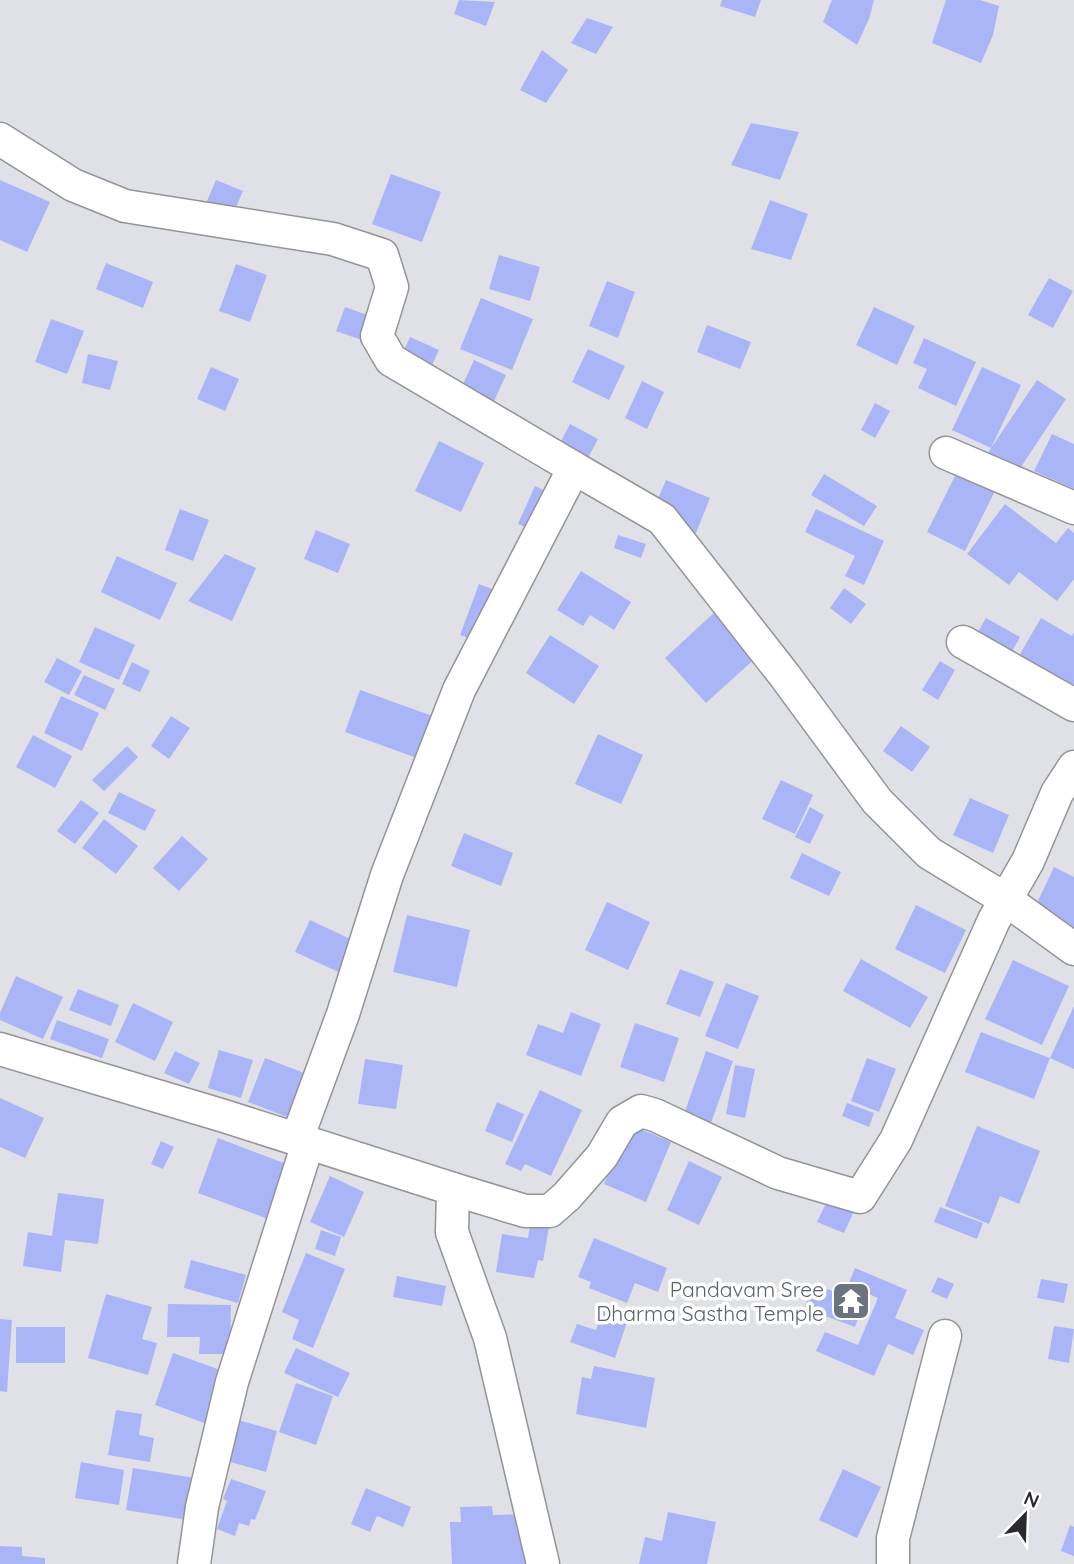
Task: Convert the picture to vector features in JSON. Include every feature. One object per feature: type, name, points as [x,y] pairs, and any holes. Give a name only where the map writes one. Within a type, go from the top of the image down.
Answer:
[{"type":"street","points":[[0,139],[73,185],[125,206],[333,239],[382,255],[392,287],[377,336],[391,360],[663,519],[785,676],[877,801],[929,853],[1005,899],[1074,949]]},
{"type":"street","points":[[946,453],[1074,508]]},
{"type":"street","points":[[194,1564],[202,1507],[232,1382],[302,1141],[387,875],[459,690],[574,468]]},
{"type":"street","points":[[963,642],[1074,705]]},
{"type":"street","points":[[0,1049],[525,1211],[550,1211],[602,1156],[622,1122],[641,1111],[655,1115],[778,1173],[860,1197],[896,1140],[922,1077],[1005,899],[1028,861],[1057,793],[1074,767]]},
{"type":"street","points":[[453,1189],[452,1232],[490,1338],[543,1564]]},
{"type":"street","points":[[893,1564],[893,1538],[945,1336]]},
{"type":"building","points":[[459,0],[495,2],[486,26],[454,14]]},
{"type":"building","points":[[722,0],[761,0],[755,17],[720,6]]},
{"type":"building","points":[[832,0],[874,0],[857,45],[823,22]]},
{"type":"building","points":[[946,0],[980,0],[999,6],[993,35],[981,63],[932,43]]},
{"type":"building","points":[[587,18],[613,27],[596,54],[571,43]]},
{"type":"building","points":[[542,50],[568,70],[546,103],[520,90]]},
{"type":"building","points":[[751,123],[799,132],[780,180],[731,165]]},
{"type":"building","points":[[391,174],[441,192],[422,242],[372,224]]},
{"type":"building","points":[[0,180],[50,202],[27,252],[0,240]]},
{"type":"building","points":[[216,180],[243,191],[228,226],[201,215]]},
{"type":"building","points":[[770,200],[808,214],[791,260],[751,249]]},
{"type":"building","points":[[499,255],[540,267],[530,301],[489,289]]},
{"type":"building","points":[[106,263],[153,282],[143,308],[96,289]]},
{"type":"building","points":[[236,264],[267,275],[250,322],[219,311]]},
{"type":"building","points":[[1049,278],[1073,291],[1053,328],[1028,315]]},
{"type":"building","points":[[607,281],[635,292],[618,338],[589,326]]},
{"type":"building","points":[[481,298],[533,319],[512,370],[460,349]]},
{"type":"building","points":[[345,307],[376,318],[367,342],[336,331]]},
{"type":"building","points":[[874,307],[915,326],[897,365],[856,345]]},
{"type":"building","points":[[51,319],[84,331],[67,374],[35,362]]},
{"type":"building","points":[[707,325],[751,342],[740,369],[697,352]]},
{"type":"building","points":[[410,337],[439,350],[428,374],[399,361]]},
{"type":"building","points":[[924,338],[976,362],[956,406],[918,388],[927,369],[913,363]]},
{"type":"building","points":[[588,349],[625,366],[609,400],[572,382]]},
{"type":"building","points":[[88,354],[118,361],[110,390],[82,383]]},
{"type":"building","points":[[474,360],[506,375],[489,412],[457,397]]},
{"type":"building","points":[[211,367],[239,379],[225,411],[197,399]]},
{"type":"building","points":[[982,367],[1021,385],[991,448],[952,430]]},
{"type":"building","points":[[1037,380],[1066,399],[1017,473],[987,454]]},
{"type":"building","points":[[642,381],[664,392],[647,429],[625,418]]},
{"type":"building","points":[[875,403],[890,411],[875,438],[861,430]]},
{"type":"building","points":[[570,424],[598,439],[580,473],[552,458]]},
{"type":"building","points":[[1052,434],[1074,444],[1074,489],[1034,471]]},
{"type":"building","points":[[439,441],[484,463],[461,512],[415,491]]},
{"type":"building","points":[[957,472],[995,491],[965,551],[927,532]]},
{"type":"building","points":[[824,474],[877,506],[864,526],[811,495]]},
{"type":"building","points":[[666,480],[710,498],[694,538],[649,520]]},
{"type":"building","points":[[535,486],[567,501],[550,538],[518,524]]},
{"type":"building","points":[[1005,504],[1056,543],[1068,528],[1074,533],[1074,579],[1057,601],[1019,572],[1009,585],[967,554]]},
{"type":"building","points":[[180,509],[209,520],[193,561],[165,550]]},
{"type":"building","points":[[816,509],[884,541],[864,585],[845,576],[855,556],[805,532]]},
{"type":"building","points":[[316,530],[350,544],[338,573],[304,559]]},
{"type":"building","points":[[618,535],[646,544],[641,558],[614,548]]},
{"type":"building","points":[[225,554],[256,568],[232,621],[188,601]]},
{"type":"building","points":[[117,556],[177,583],[160,620],[101,592]]},
{"type":"building","points":[[581,571],[631,602],[614,630],[590,615],[583,626],[557,610]]},
{"type":"building","points":[[479,584],[515,598],[496,648],[460,635]]},
{"type":"building","points":[[844,588],[866,604],[851,624],[830,608]]},
{"type":"building","points":[[718,609],[760,654],[706,703],[665,658]]},
{"type":"building","points":[[986,618],[1020,637],[997,678],[962,659]]},
{"type":"building","points":[[1041,618],[1072,636],[1074,632],[1074,699],[1013,666]]},
{"type":"building","points":[[95,627],[135,645],[119,680],[79,662]]},
{"type":"building","points":[[550,635],[599,666],[574,704],[526,673]]},
{"type":"building","points":[[57,658],[82,671],[69,695],[44,682]]},
{"type":"building","points":[[940,661],[955,670],[938,700],[922,690]]},
{"type":"building","points":[[132,662],[150,671],[140,692],[122,684]]},
{"type":"building","points":[[84,675],[115,689],[105,710],[74,695]]},
{"type":"building","points":[[360,690],[455,724],[439,766],[345,732]]},
{"type":"building","points":[[61,696],[99,713],[82,751],[44,733]]},
{"type":"building","points":[[171,716],[190,728],[169,759],[151,746]]},
{"type":"building","points":[[901,726],[930,747],[912,772],[883,751]]},
{"type":"building","points":[[598,734],[643,755],[621,804],[575,784]]},
{"type":"building","points":[[33,735],[72,756],[55,788],[16,767]]},
{"type":"building","points":[[127,746],[138,757],[104,791],[92,780]]},
{"type":"building","points":[[781,780],[813,795],[795,834],[762,819]]},
{"type":"building","points":[[119,792],[156,810],[145,831],[108,813]]},
{"type":"building","points":[[970,798],[1009,815],[993,853],[953,835]]},
{"type":"building","points":[[81,800],[99,813],[75,844],[57,831]]},
{"type":"building","points":[[810,807],[824,815],[810,844],[795,837]]},
{"type":"building","points":[[104,819],[138,846],[116,874],[82,848]]},
{"type":"building","points":[[464,833],[513,853],[501,886],[451,866]]},
{"type":"building","points":[[182,836],[208,859],[179,891],[153,868]]},
{"type":"building","points":[[802,853],[841,872],[829,896],[790,878]]},
{"type":"building","points":[[1054,867],[1074,877],[1074,930],[1029,920]]},
{"type":"building","points":[[607,902],[650,922],[628,970],[585,950]]},
{"type":"building","points":[[916,905],[966,930],[945,973],[895,949]]},
{"type":"building","points":[[407,915],[470,930],[457,987],[393,972]]},
{"type":"building","points":[[310,920],[361,944],[347,976],[295,952]]},
{"type":"building","points":[[861,959],[928,997],[910,1028],[843,991]]},
{"type":"building","points":[[1013,960],[1069,986],[1042,1045],[985,1019]]},
{"type":"building","points":[[680,969],[714,982],[700,1017],[666,1004]]},
{"type":"building","points":[[16,976],[63,997],[43,1039],[0,1020],[0,1013]]},
{"type":"building","points":[[726,983],[759,996],[738,1049],[705,1036]]},
{"type":"building","points":[[78,989],[119,1005],[111,1026],[69,1010]]},
{"type":"building","points":[[133,1003],[173,1022],[155,1061],[115,1042]]},
{"type":"building","points":[[1074,1006],[1074,1069],[1050,1058]]},
{"type":"building","points":[[571,1012],[601,1024],[581,1076],[526,1055],[538,1024],[563,1033]]},
{"type":"building","points":[[57,1020],[109,1039],[102,1058],[50,1039]]},
{"type":"building","points":[[635,1023],[679,1038],[664,1082],[620,1067]]},
{"type":"building","points":[[981,1032],[1050,1058],[1034,1099],[965,1072]]},
{"type":"building","points":[[219,1050],[253,1060],[241,1098],[208,1088]]},
{"type":"building","points":[[175,1051],[200,1063],[189,1084],[164,1073]]},
{"type":"building","points":[[706,1051],[733,1061],[710,1126],[683,1117]]},
{"type":"building","points":[[265,1058],[312,1076],[295,1120],[248,1102]]},
{"type":"building","points":[[867,1058],[896,1069],[879,1112],[851,1101]]},
{"type":"building","points":[[365,1059],[403,1065],[396,1109],[358,1104]]},
{"type":"building","points":[[735,1065],[755,1069],[745,1118],[726,1114]]},
{"type":"building","points":[[540,1090],[582,1110],[551,1176],[525,1164],[521,1171],[505,1164]]},
{"type":"building","points":[[0,1098],[44,1118],[25,1158],[0,1147]]},
{"type":"building","points":[[497,1102],[524,1114],[512,1142],[485,1131]]},
{"type":"building","points":[[847,1103],[874,1113],[869,1127],[842,1116]]},
{"type":"building","points":[[629,1124],[671,1142],[646,1202],[604,1184]]},
{"type":"building","points":[[977,1126],[1040,1151],[1019,1204],[1000,1196],[989,1224],[945,1206]]},
{"type":"building","points":[[218,1138],[289,1165],[268,1219],[198,1193]]},
{"type":"building","points":[[161,1141],[174,1147],[163,1169],[151,1164]]},
{"type":"building","points":[[689,1161],[722,1177],[699,1225],[667,1210]]},
{"type":"building","points":[[330,1176],[364,1192],[344,1237],[310,1222]]},
{"type":"building","points":[[58,1193],[104,1199],[98,1244],[65,1240],[61,1272],[23,1266],[28,1232],[52,1236]]},
{"type":"building","points":[[828,1199],[854,1211],[844,1233],[817,1222]]},
{"type":"building","points":[[940,1207],[983,1223],[977,1239],[934,1222]]},
{"type":"building","points":[[530,1224],[549,1227],[543,1261],[538,1260],[534,1278],[496,1272],[502,1234],[528,1238]]},
{"type":"building","points":[[321,1230],[341,1237],[335,1256],[315,1249]]},
{"type":"building","points":[[594,1238],[667,1268],[658,1292],[635,1283],[627,1303],[589,1288],[591,1282],[578,1277]]},
{"type":"building","points":[[306,1253],[345,1269],[313,1348],[292,1339],[299,1320],[282,1312]]},
{"type":"building","points":[[191,1260],[246,1275],[238,1303],[184,1288]]},
{"type":"building","points":[[855,1268],[907,1290],[895,1318],[924,1330],[913,1355],[888,1344],[874,1376],[816,1351],[825,1332],[858,1345],[878,1298],[848,1285]]},
{"type":"building","points":[[397,1276],[446,1286],[442,1306],[393,1297]]},
{"type":"building","points":[[938,1277],[954,1284],[947,1299],[931,1292]]},
{"type":"building","points":[[1041,1279],[1068,1284],[1064,1303],[1037,1298]]},
{"type":"building","points":[[814,1284],[864,1303],[855,1327],[804,1308]]},
{"type":"building","points":[[106,1294],[152,1307],[142,1339],[157,1343],[148,1375],[88,1358]]},
{"type":"building","points":[[168,1304],[231,1305],[230,1354],[199,1354],[200,1337],[167,1337]]},
{"type":"building","points":[[604,1307],[629,1316],[615,1358],[570,1342],[577,1324],[596,1330]]},
{"type":"building","points":[[0,1319],[12,1320],[7,1392],[0,1391]]},
{"type":"building","points":[[1054,1326],[1074,1329],[1069,1363],[1048,1359]]},
{"type":"building","points":[[16,1327],[65,1327],[65,1363],[16,1363]]},
{"type":"building","points":[[296,1348],[350,1373],[338,1397],[284,1373]]},
{"type":"building","points":[[173,1353],[229,1373],[210,1425],[155,1405]]},
{"type":"building","points":[[594,1366],[655,1378],[646,1428],[576,1414],[582,1377],[591,1379]]},
{"type":"building","points":[[296,1383],[333,1396],[316,1445],[279,1432]]},
{"type":"building","points":[[116,1410],[142,1414],[139,1435],[154,1438],[150,1462],[108,1455]]},
{"type":"building","points":[[238,1420],[277,1431],[266,1472],[227,1461]]},
{"type":"building","points":[[81,1462],[124,1470],[119,1505],[75,1498]]},
{"type":"building","points":[[133,1468],[201,1479],[194,1521],[126,1510]]},
{"type":"building","points":[[843,1469],[881,1487],[857,1538],[819,1520]]},
{"type":"building","points":[[231,1479],[266,1491],[255,1520],[251,1519],[249,1526],[239,1523],[235,1536],[217,1529],[227,1501],[223,1499]]},
{"type":"building","points":[[366,1488],[411,1507],[403,1527],[377,1516],[370,1532],[351,1524]]},
{"type":"building","points":[[492,1506],[493,1515],[525,1514],[528,1564],[452,1564],[450,1522],[461,1522],[460,1507]]},
{"type":"building","points":[[668,1512],[716,1522],[707,1564],[639,1564],[645,1537],[662,1541]]},
{"type":"building","points":[[1070,1525],[1074,1527],[1074,1556],[1061,1551]]},
{"type":"building","points":[[0,1546],[22,1547],[22,1556],[45,1558],[45,1564],[0,1564]]},
{"type":"place","name":"Pandavam Sree Dharma Sastha Temple","points":[[851,1301]]}]
